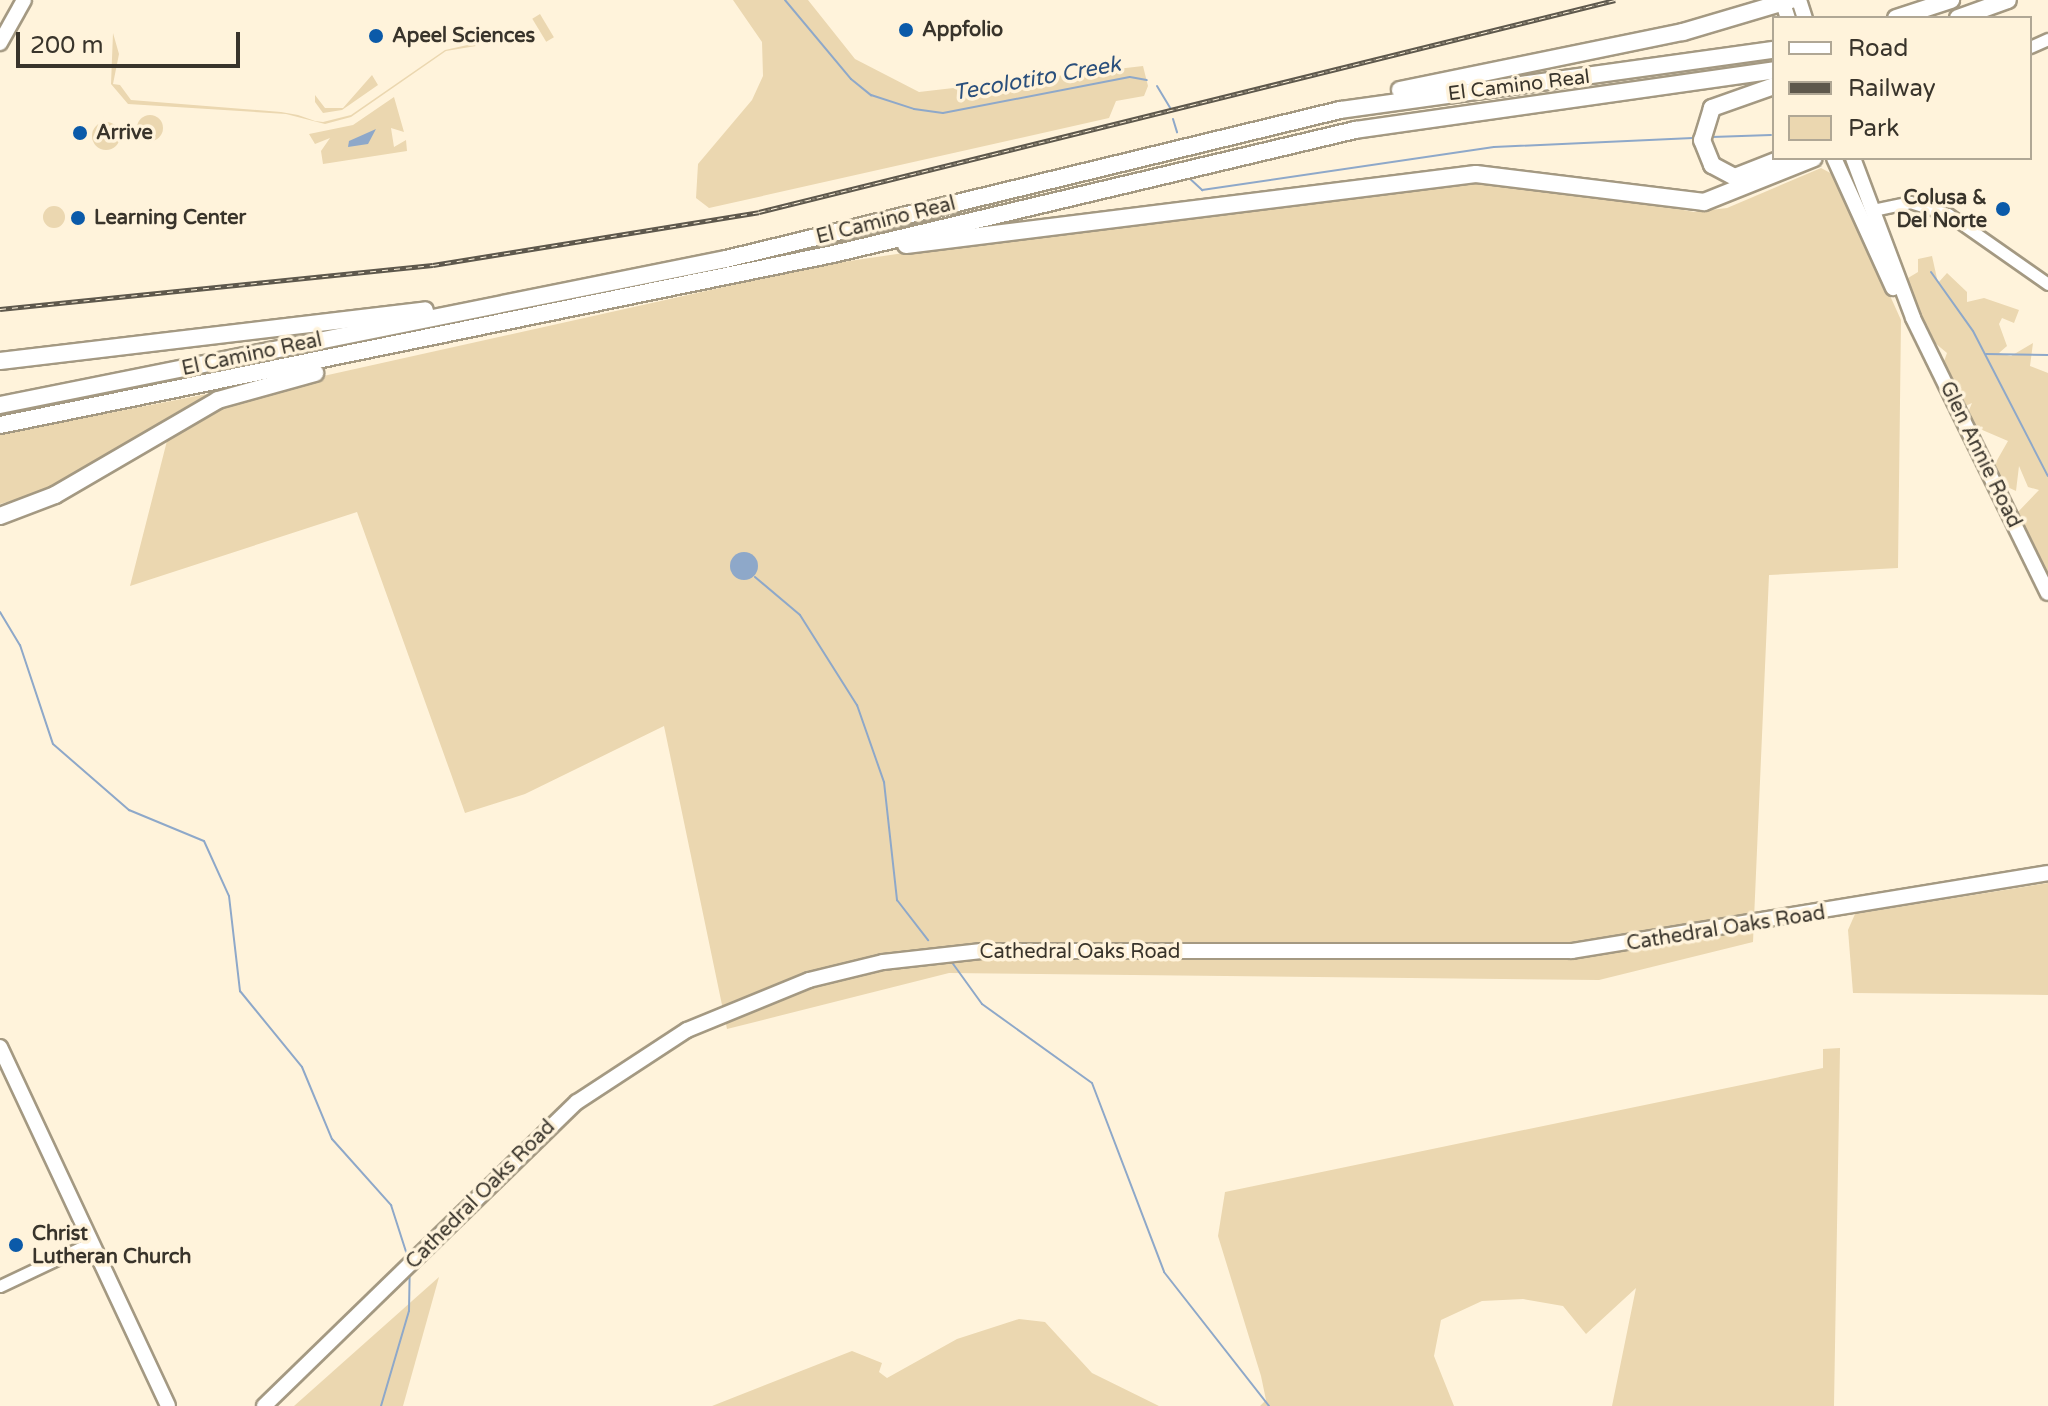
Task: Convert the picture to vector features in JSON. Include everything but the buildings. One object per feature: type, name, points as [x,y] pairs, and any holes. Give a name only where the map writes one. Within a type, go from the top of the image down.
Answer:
[{"type":"highway","points":[[1902,16],[1951,0]]},
{"type":"highway","points":[[1964,16],[2008,0]]},
{"type":"highway","points":[[1276,124],[1301,111],[1788,5]]},
{"type":"highway","name":"El Camino Real","points":[[0,405],[840,233],[1276,124],[1421,97],[1772,50]]},
{"type":"highway","name":"El Camino Real","points":[[0,425],[502,325],[833,254],[1355,130],[1772,70]]},
{"type":"highway","points":[[1772,87],[1723,101],[1703,128],[1704,148],[1712,165],[1735,177],[1778,160]]},
{"type":"highway","points":[[833,254],[1476,174],[1704,202],[1809,160]]},
{"type":"highway","points":[[0,361],[569,290]]},
{"type":"highway","points":[[0,516],[55,495],[218,400],[502,325]]},
{"type":"main road","points":[[0,43],[24,0]]},
{"type":"main road","points":[[1788,5],[1805,16]]},
{"type":"main road","name":"Glen Annie Road","points":[[1835,160],[2048,593]]},
{"type":"main road","name":"Glen Annie Road","points":[[1854,160],[1913,318]]},
{"type":"main road","name":"Cathedral Oaks Road","points":[[264,1406],[404,1272],[540,1134],[611,1076],[721,1014],[845,970],[981,951],[1572,951],[2048,873]]},
{"type":"main road","points":[[0,1047],[168,1406]]},
{"type":"street","points":[[1873,210],[1903,202],[1939,210],[2048,284]]},
{"type":"street","points":[[0,1286],[91,1243]]},
{"type":"green space","points":[[733,0],[808,0],[855,59],[919,92],[1143,66],[1148,86],[1144,96],[1116,101],[1109,118],[709,208],[696,198],[698,164],[752,100],[763,76],[762,42]]},
{"type":"green space","points":[[540,14],[554,37],[546,42],[532,19]]},
{"type":"green space","points":[[113,33],[119,54],[113,84],[120,85],[131,100],[281,112],[323,122],[351,115],[445,50],[472,44],[476,46],[446,51],[351,117],[325,124],[286,114],[128,104],[111,84]]},
{"type":"green space","points":[[372,75],[378,85],[342,110],[323,113],[315,102],[315,95],[325,108],[343,108]]},
{"type":"green space","points":[[394,97],[404,132],[391,128],[394,147],[406,140],[407,151],[323,164],[321,151],[330,138],[315,144],[309,134],[353,125]]},
{"type":"green space","points":[[150,115],[159,119],[163,128],[159,137],[150,141],[141,137],[137,128],[141,119]]},
{"type":"green space","points":[[106,122],[116,126],[120,136],[116,146],[106,150],[96,146],[92,136],[96,126]]},
{"type":"green space","points":[[1821,168],[1836,176],[1901,320],[1898,568],[1769,575],[1753,942],[1599,980],[949,973],[727,1029],[664,726],[525,794],[465,813],[357,512],[130,586],[170,429],[265,389],[822,265],[938,248],[1450,181],[1556,186],[1694,212],[1727,208]]},
{"type":"green space","points":[[54,206],[62,209],[65,217],[62,225],[54,228],[46,225],[43,217],[46,209]]},
{"type":"green space","points":[[1932,256],[1938,283],[1947,273],[1967,292],[1967,302],[1984,298],[2019,310],[2014,323],[2002,318],[1999,324],[2007,346],[1999,353],[2011,356],[2033,343],[2030,366],[2048,373],[2048,581],[2017,513],[2039,490],[2028,487],[2019,466],[2016,491],[2003,485],[1992,469],[2008,441],[1973,426],[1967,415],[1972,403],[1963,407],[1942,367],[1947,353],[1929,338],[1914,297],[1908,278],[1918,272],[1918,259]]},
{"type":"green space","points":[[228,390],[180,410],[49,490],[0,504],[0,434]]},
{"type":"green space","points":[[2048,883],[2048,995],[1853,993],[1848,930],[1855,914]]},
{"type":"green space","points":[[1840,1048],[1834,1406],[1612,1406],[1636,1288],[1586,1334],[1563,1306],[1523,1299],[1482,1301],[1441,1320],[1434,1356],[1454,1406],[1260,1406],[1266,1400],[1261,1376],[1218,1236],[1225,1192],[1823,1068],[1823,1049]]},
{"type":"green space","points":[[439,1277],[403,1406],[294,1406]]},
{"type":"green space","points":[[1019,1319],[1045,1322],[1092,1373],[1159,1406],[712,1406],[852,1351],[882,1363],[879,1372],[887,1378],[957,1339]]},
{"type":"water","points":[[376,129],[368,144],[348,147],[349,141]]},
{"type":"water","points":[[744,552],[754,556],[758,566],[754,576],[744,580],[734,576],[730,566],[734,556]]},
{"type":"waterway","name":"Tecolotito Creek","points":[[785,0],[851,79],[871,95],[914,109],[943,113],[1130,77],[1147,80]]},
{"type":"waterway","points":[[1157,86],[1170,108]]},
{"type":"waterway","points":[[1173,119],[1177,132]]},
{"type":"waterway","points":[[1712,137],[1771,135]]},
{"type":"waterway","points":[[1187,176],[1202,190],[1494,147],[1693,138]]},
{"type":"waterway","points":[[1931,272],[1973,331],[2048,476]]},
{"type":"waterway","points":[[1986,354],[2048,355]]},
{"type":"waterway","points":[[755,577],[800,615],[857,705],[884,782],[897,900],[928,940]]},
{"type":"waterway","points":[[0,612],[20,645],[53,744],[129,810],[204,841],[229,896],[240,991],[302,1067],[332,1139],[391,1205],[408,1258]]},
{"type":"waterway","points":[[951,961],[982,1004],[1092,1083],[1164,1272],[1269,1406]]},
{"type":"waterway","points":[[381,1406],[409,1311],[410,1272]]},
{"type":"railway","points":[[0,309],[433,265],[759,212],[1615,0]]},
{"type":"place","name":"Appfolio","points":[[906,30]]},
{"type":"place","name":"Apeel Sciences","points":[[376,36]]},
{"type":"place","name":"Arrive","points":[[80,133]]},
{"type":"place","name":"Colusa & Del Norte","points":[[2003,209]]},
{"type":"place","name":"Learning Center","points":[[78,218]]},
{"type":"place","name":"Christ Lutheran Church","points":[[16,1245]]}]
